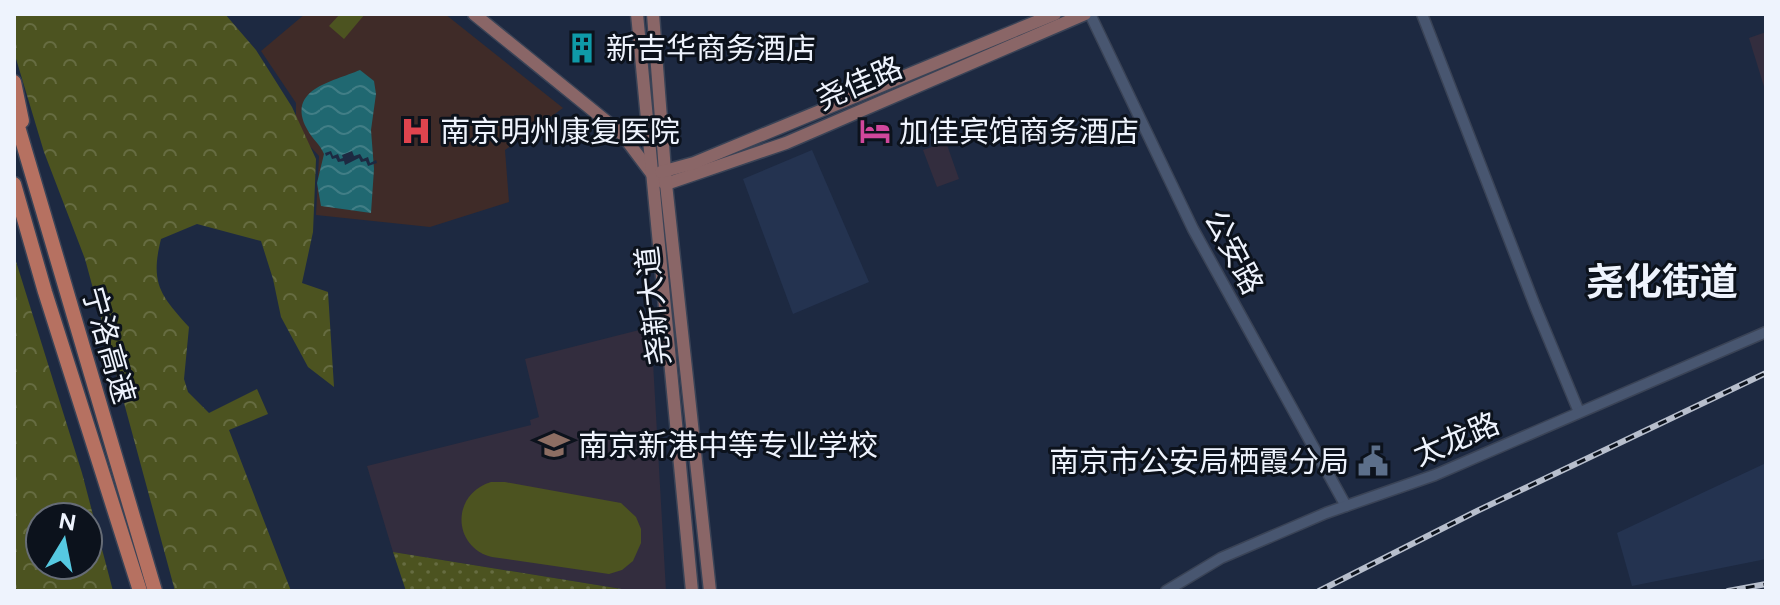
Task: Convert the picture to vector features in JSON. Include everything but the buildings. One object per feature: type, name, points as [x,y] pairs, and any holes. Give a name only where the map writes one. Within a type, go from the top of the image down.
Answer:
[{"type":"highway","points":[[14,82],[38,196]]},
{"type":"highway","name":"宁洛高速","points":[[14,113],[155,591]]},
{"type":"highway","name":"宁洛高速","points":[[14,184],[140,591]]},
{"type":"highway","points":[[14,209],[45,292]]},
{"type":"main road","points":[[474,14],[622,134],[659,176]]},
{"type":"main road","name":"尧新大道","points":[[637,14],[710,591]]},
{"type":"main road","name":"尧新大道","points":[[653,14],[659,176],[692,591]]},
{"type":"main road","name":"尧佳路","points":[[659,176],[1055,14]]},
{"type":"main road","name":"尧佳路","points":[[659,176],[786,143],[1088,14]]},
{"type":"street","name":"公安路","points":[[1088,14],[1193,229],[1346,506]]},
{"type":"street","points":[[1422,14],[1579,412]]},
{"type":"street","name":"太龙路","points":[[1166,591],[1221,558],[1346,506],[1435,475],[1766,332]]},
{"type":"shaded area","name":"南京明州康复医院","points":[[305,14],[445,14],[563,108],[505,150],[509,202],[430,227],[316,215],[319,156],[306,142],[296,120],[296,103],[261,51]]},
{"type":"shaded area","points":[[1766,32],[1766,93],[1749,38]]},
{"type":"shaded area","points":[[946,142],[959,179],[937,187],[923,150]]},
{"type":"shaded area","points":[[812,150],[869,282],[793,314],[743,179]]},
{"type":"shaded area","name":"南京新港中等专业学校","points":[[651,327],[666,591],[634,591],[393,552],[367,466],[531,425],[530,420],[539,417],[525,359]]},
{"type":"shaded area","points":[[1766,463],[1766,559],[1632,586],[1617,533]]},
{"type":"green space","points":[[14,14],[225,14],[256,50],[292,107],[316,159],[313,232],[302,283],[328,292],[334,387],[308,367],[281,317],[261,241],[197,224],[161,239],[157,267],[157,278],[164,297],[189,327],[184,379],[188,392],[209,413],[257,389],[268,414],[229,430],[291,591],[175,591],[85,259],[44,152],[14,52]]},
{"type":"green space","points":[[340,14],[365,14],[344,39],[329,26]]},
{"type":"green space","points":[[14,255],[89,501],[24,501],[24,581],[104,581],[104,557],[113,591],[14,591]]},
{"type":"green space","points":[[491,482],[621,503],[636,517],[641,529],[641,543],[633,561],[622,570],[609,574],[492,557],[479,551],[469,543],[464,532],[463,508],[478,488]]},
{"type":"green space","points":[[393,552],[634,591],[406,591]]},
{"type":"water","points":[[360,70],[374,81],[376,94],[371,130],[374,169],[371,213],[321,206],[317,183],[324,154],[309,133],[302,115],[302,105],[315,89]]},
{"type":"pier","points":[[331,151],[333,156],[338,154],[340,159],[352,151],[354,156],[360,154],[363,159],[368,157],[370,163],[376,160],[377,163],[368,166],[366,161],[361,162],[359,158],[345,165],[344,161],[332,159],[330,154],[326,156],[325,153]]},
{"type":"railway","points":[[1319,591],[1477,511],[1766,373]]},
{"type":"railway","points":[[1728,591],[1766,584]]},
{"type":"place","name":"新吉华商务酒店","points":[[582,48]]},
{"type":"place","name":"南京明州康复医院","points":[[416,131]]},
{"type":"place","name":"加佳宾馆商务酒店","points":[[875,131]]},
{"type":"place","name":"南京新港中等专业学校","points":[[554,445]]},
{"type":"place","name":"南京市公安局栖霞分局","points":[[1373,461]]},
{"type":"district","name":"尧化街道","points":[[1662,282]]}]
